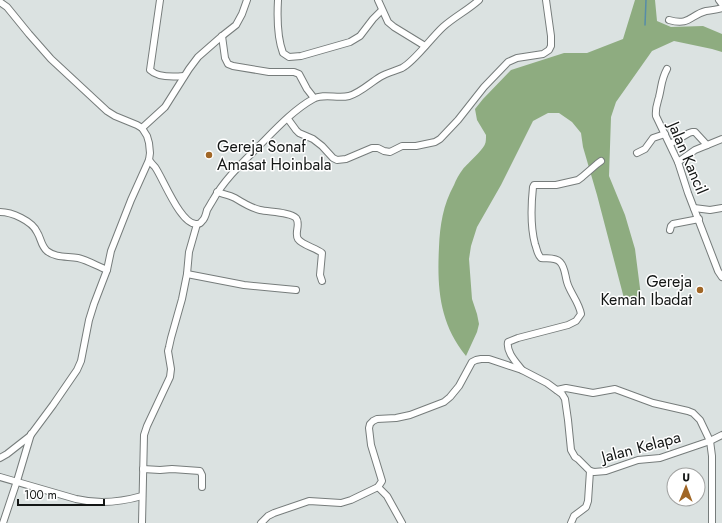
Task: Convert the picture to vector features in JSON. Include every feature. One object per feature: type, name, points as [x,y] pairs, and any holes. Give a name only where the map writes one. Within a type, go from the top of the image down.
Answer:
[{"type":"street","points":[[160,0],[150,70],[155,74],[163,76],[184,76]]},
{"type":"street","points":[[142,128],[165,107],[184,76],[198,58],[236,25],[248,0]]},
{"type":"street","points":[[278,0],[280,40],[283,54],[289,57],[310,54],[350,42],[360,36],[382,10]]},
{"type":"street","points":[[378,0],[386,18],[391,25],[425,46]]},
{"type":"street","points":[[149,160],[156,168],[168,192],[180,211],[191,223],[200,223],[217,192],[236,169],[300,108],[314,98],[324,96],[344,97],[357,93],[387,73],[405,66],[444,26],[479,0]]},
{"type":"street","points":[[288,118],[299,133],[313,139],[337,160],[346,159],[372,148],[378,148],[390,152],[402,146],[432,144],[438,141],[458,120],[508,62],[516,58],[543,54],[549,50],[551,46],[551,36],[546,0]]},
{"type":"street","points":[[720,0],[722,4]]},
{"type":"street","points":[[0,2],[7,7],[28,34],[51,59],[107,111],[142,128],[147,136],[150,153],[149,160],[111,251],[94,304],[81,361],[77,370],[54,405],[31,434],[0,458]]},
{"type":"street","points":[[669,20],[682,22],[689,20],[705,11],[722,8]]},
{"type":"street","points":[[222,36],[225,58],[228,64],[269,72],[294,72],[299,74],[314,98]]},
{"type":"street","name":"Jalan Kancil","points":[[667,69],[663,77],[655,108],[656,116],[678,162],[688,193],[718,271],[722,277]]},
{"type":"street","points":[[670,144],[692,132],[695,132],[707,145]]},
{"type":"street","points":[[637,154],[645,149],[653,138],[665,134]]},
{"type":"street","points":[[678,162],[692,152],[722,139]]},
{"type":"street","points":[[522,370],[509,351],[507,346],[508,342],[568,325],[576,321],[581,314],[568,286],[562,264],[557,260],[541,258],[538,252],[532,224],[531,206],[533,187],[534,185],[556,185],[578,180],[601,161]]},
{"type":"street","points":[[217,192],[234,198],[258,210],[276,212],[294,217],[298,223],[297,234],[299,240],[322,253],[320,275],[322,281]]},
{"type":"street","points":[[694,208],[710,210],[722,208]]},
{"type":"street","points":[[0,212],[12,214],[23,219],[36,228],[45,249],[53,254],[58,256],[79,258],[106,270]]},
{"type":"street","points":[[670,230],[673,224],[699,219]]},
{"type":"street","points":[[142,523],[143,449],[145,430],[170,377],[171,369],[168,350],[182,299],[187,274],[189,252],[197,224]]},
{"type":"street","points":[[187,274],[244,285],[296,290]]},
{"type":"street","points":[[261,523],[268,516],[274,513],[309,501],[341,503],[351,500],[378,487],[382,481],[371,445],[370,424],[376,419],[396,418],[410,415],[444,402],[459,386],[472,362],[481,358],[489,359],[522,370],[557,390],[566,388],[593,393],[615,389],[653,403],[693,413],[700,420],[710,441],[712,456],[712,523]]},
{"type":"street","name":"Jalan Kelapa","points":[[557,390],[565,399],[571,450],[575,457],[594,472],[606,471],[632,462],[660,458],[710,441],[722,435]]},
{"type":"street","points":[[3,523],[31,434]]},
{"type":"street","points":[[143,469],[200,471],[202,475],[202,487]]},
{"type":"street","points":[[571,523],[574,516],[586,507],[588,501],[590,470]]},
{"type":"street","points":[[0,477],[89,501],[118,501],[142,496]]},
{"type":"street","points":[[378,487],[387,496],[402,523]]},
{"type":"green space","points":[[635,0],[655,0],[657,21],[671,27],[703,26],[722,34],[722,52],[674,41],[652,51],[616,102],[611,117],[609,176],[625,215],[635,249],[641,296],[626,306],[583,147],[581,133],[572,122],[559,113],[548,113],[533,121],[501,185],[477,227],[471,246],[469,259],[472,299],[479,324],[466,356],[450,331],[445,318],[440,290],[438,262],[440,231],[447,200],[465,166],[484,147],[485,143],[486,135],[477,120],[475,109],[511,70],[564,53],[587,53],[623,39]]},
{"type":"waterway","points":[[645,25],[646,0]]},
{"type":"place","name":"Gereja Sonaf Amasat Hoinbala","points":[[209,155]]},
{"type":"place","name":"Gereja Kemah Ibadat","points":[[700,290]]}]
